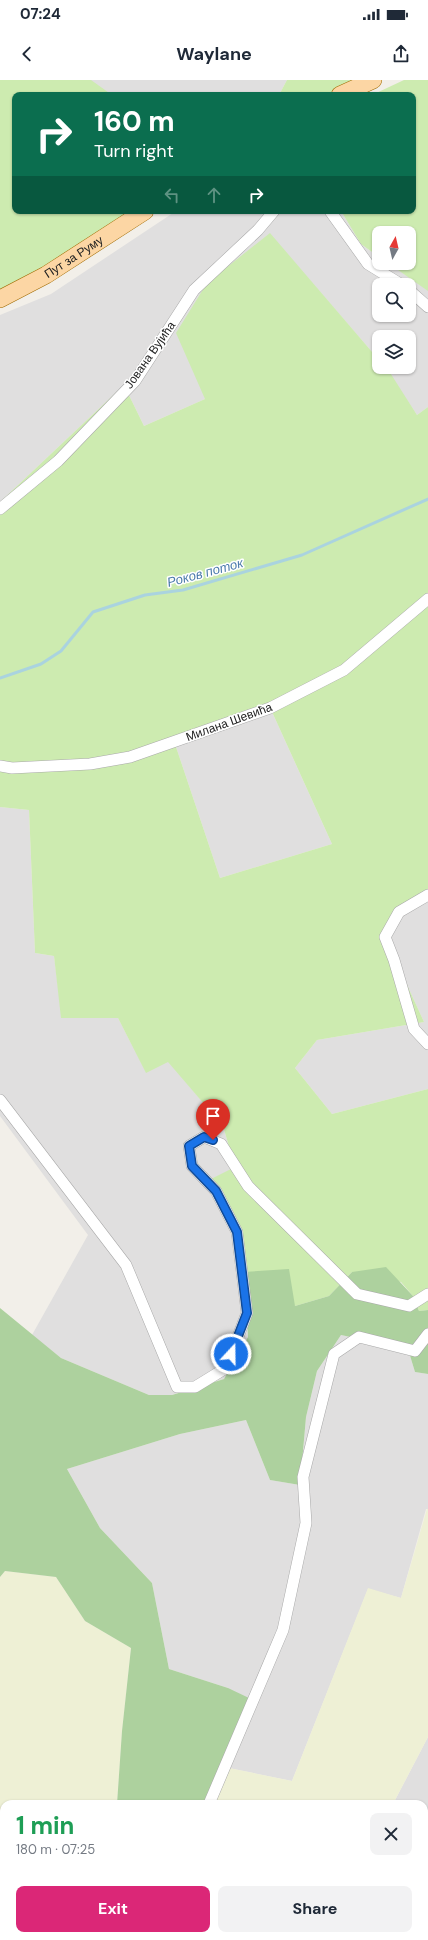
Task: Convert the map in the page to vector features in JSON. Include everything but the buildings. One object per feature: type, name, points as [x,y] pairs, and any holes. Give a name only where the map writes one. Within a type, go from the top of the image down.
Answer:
[{"type":"main road","points":[[347,92],[373,80]]},
{"type":"main road","name":"Пут за Руму","points":[[0,299],[46,275],[139,214]]},
{"type":"street","name":"Јована Вујића","points":[[0,509],[58,461],[135,381],[194,290],[258,230],[271,214]]},
{"type":"street","points":[[332,214],[368,264],[391,278]]},
{"type":"street","points":[[416,297],[428,308]]},
{"type":"street","name":"Милана Шевића","points":[[0,766],[12,768],[90,764],[130,757],[270,708],[344,670],[428,599]]},
{"type":"street","points":[[428,895],[399,912],[385,937],[394,960],[414,1029],[428,1044]]},
{"type":"street","points":[[0,1100],[126,1265],[177,1387],[195,1387],[226,1368],[247,1313],[237,1232],[216,1191],[192,1166],[189,1146],[204,1137],[221,1144],[248,1186],[357,1294],[409,1306],[428,1294]]},
{"type":"street","points":[[211,1800],[283,1630],[306,1523],[303,1477],[334,1354],[359,1338],[415,1351],[428,1334]]},
{"type":"shaded area","points":[[0,80],[287,80],[281,92],[12,92],[12,204]]},
{"type":"shaded area","points":[[13,214],[15,214],[20,286]]},
{"type":"shaded area","points":[[171,214],[343,214],[361,244],[372,252],[372,270],[398,270],[410,278],[372,278],[372,322],[416,322],[416,282],[428,290],[428,407],[417,415],[390,374],[416,374],[416,330],[372,330],[372,352],[270,234],[205,399],[144,426],[124,385],[0,502],[0,315],[51,294]]},
{"type":"shaded area","points":[[268,703],[332,844],[220,878],[174,741]]},
{"type":"shaded area","points":[[0,807],[29,810],[35,953],[54,956],[62,1018],[118,1018],[146,1072],[168,1061],[223,1126],[235,1167],[234,1223],[244,1272],[248,1337],[224,1379],[172,1395],[149,1395],[61,1358],[32,1335],[88,1235],[0,1116]]},
{"type":"shaded area","points":[[428,891],[428,1089],[332,1114],[295,1068],[317,1040],[424,1022],[383,932]]},
{"type":"shaded area","points":[[341,1335],[408,1349],[415,1372],[428,1374],[428,1509],[426,1509],[401,1598],[368,1589],[292,1781],[224,1767],[228,1688],[169,1669],[152,1583],[100,1528],[67,1469],[180,1434],[246,1420],[270,1480],[300,1485],[306,1417],[317,1371]]},
{"type":"shaded area","points":[[428,1737],[428,1800],[395,1800]]},
{"type":"green space","points":[[0,80],[91,80],[108,92],[12,92],[12,214],[133,214],[0,296]]},
{"type":"green space","points":[[287,80],[365,80],[339,92],[281,92]]},
{"type":"green space","points":[[404,80],[428,80],[428,291],[416,283],[416,278],[409,278],[398,270],[416,270],[416,226],[372,226],[372,252],[361,244],[343,214],[416,214],[416,92],[378,92]]},
{"type":"green space","points":[[270,233],[372,352],[372,374],[391,374],[417,415],[428,407],[428,891],[383,932],[424,1022],[317,1040],[295,1068],[332,1114],[428,1089],[428,1310],[419,1311],[413,1296],[401,1282],[352,1272],[329,1296],[295,1306],[244,1272],[234,1223],[209,1180],[235,1167],[223,1126],[168,1062],[146,1073],[118,1018],[61,1018],[54,956],[35,953],[29,810],[0,807],[0,502],[124,385],[144,426],[205,399],[176,333],[207,283]],"holes":[[[268,703],[332,844],[220,878],[174,741]]]},
{"type":"green space","points":[[386,1267],[413,1296],[419,1311],[428,1310],[428,1374],[415,1372],[408,1349],[341,1335],[317,1371],[306,1417],[300,1485],[270,1480],[246,1420],[180,1434],[67,1469],[100,1528],[152,1583],[169,1669],[228,1688],[249,1698],[211,1800],[117,1800],[122,1731],[131,1648],[85,1621],[56,1577],[5,1571],[0,1577],[0,1308],[61,1358],[149,1395],[172,1395],[224,1379],[248,1337],[244,1272],[289,1269],[295,1306],[329,1296],[352,1272]]},
{"type":"green space","points":[[428,1509],[428,1737],[395,1800],[212,1800],[224,1767],[292,1781],[368,1588],[401,1598]]},
{"type":"green space","points":[[5,1571],[56,1577],[85,1621],[131,1648],[122,1731],[117,1800],[0,1800],[0,1577]]},
{"type":"waterway","name":"Роков поток","points":[[0,678],[41,664],[61,651],[93,612],[145,595],[183,590],[302,555],[428,499]]},
{"type":"route","points":[[213,1140],[204,1137],[189,1146],[192,1166],[216,1191],[237,1232],[247,1313],[231,1354]]}]
